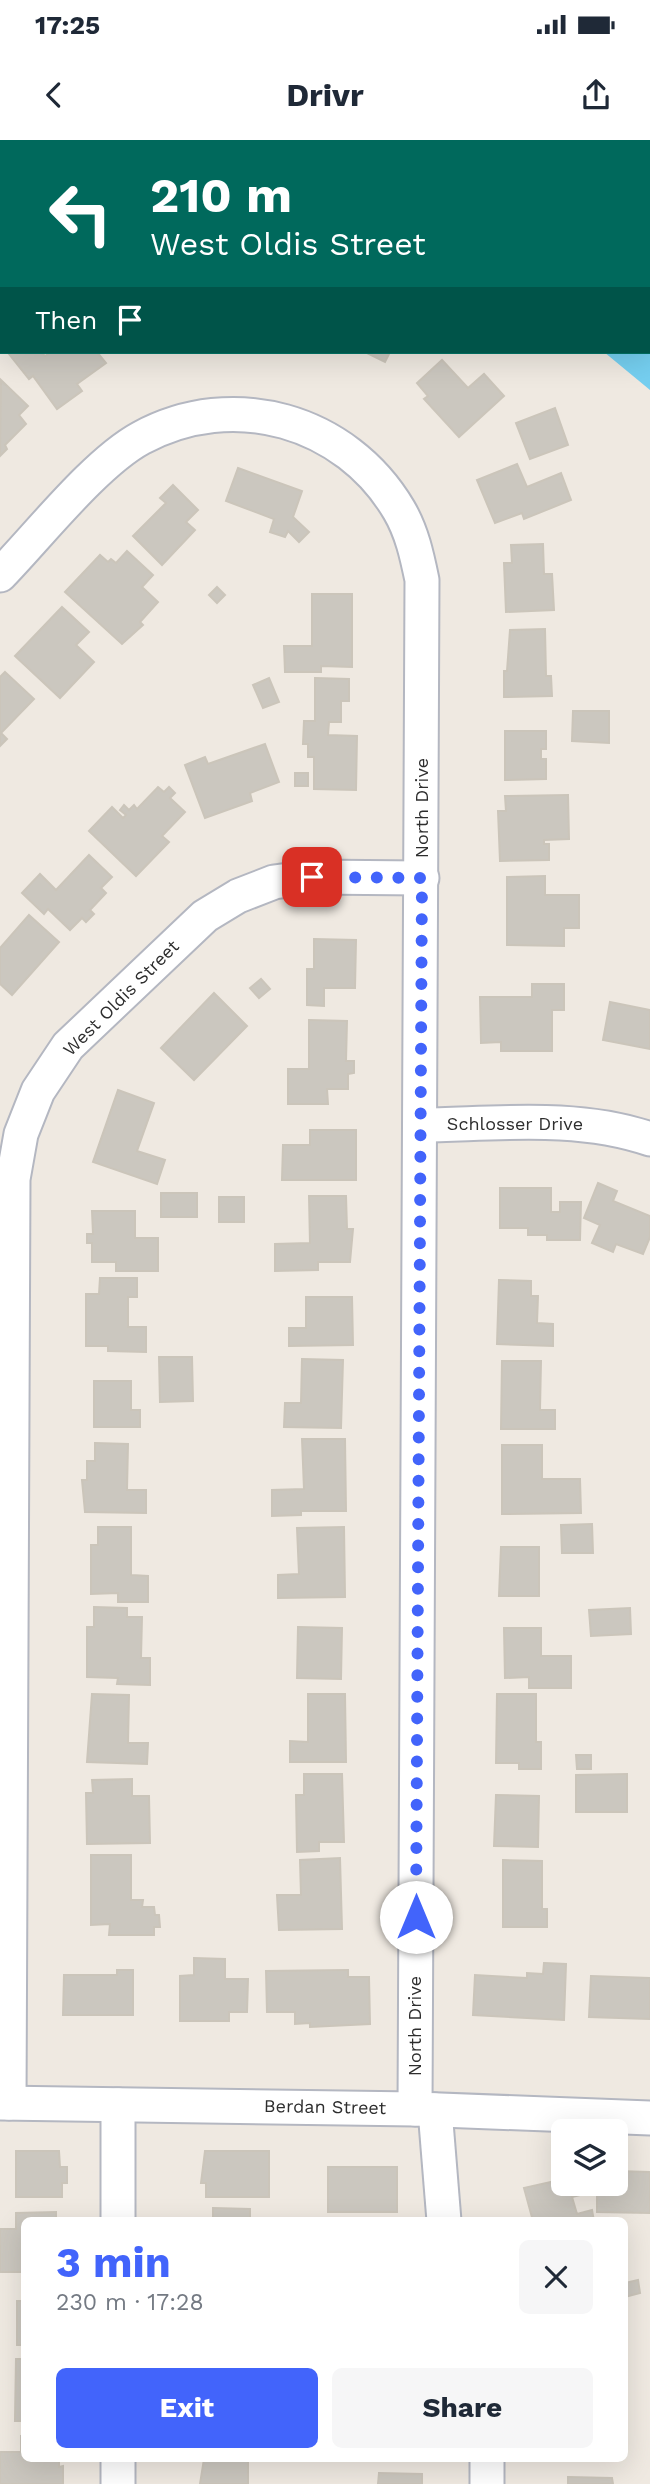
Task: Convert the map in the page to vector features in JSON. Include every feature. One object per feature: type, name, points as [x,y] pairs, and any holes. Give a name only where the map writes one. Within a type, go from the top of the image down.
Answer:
[{"type":"street","name":"North Drive","points":[[0,575],[109,461],[140,439],[176,422],[214,414],[254,414],[292,422],[325,436],[358,458],[383,485],[400,512],[415,545],[422,580],[420,1125],[425,2109],[443,2217]]},
{"type":"street","name":"West Oldis Street","points":[[5,2103],[12,1192],[21,1134],[38,1091],[68,1046],[205,916],[238,895],[274,882],[312,877],[422,878]]},
{"type":"street","name":"Schlosser Drive","points":[[420,1125],[579,1123],[622,1129],[650,1139]]},
{"type":"street","name":"Berdan Street","points":[[5,2103],[425,2109],[650,2118]]},
{"type":"street","points":[[118,2105],[118,2217]]},
{"type":"street","points":[[118,2462],[118,2484]]},
{"type":"street","points":[[486,2484],[487,2462]]},
{"type":"water","points":[[606,354],[650,354],[650,390]]},
{"type":"building","points":[[9,354],[99,354],[106,363],[77,384],[82,391],[57,409],[33,376],[29,379]]},
{"type":"building","points":[[369,354],[389,354],[385,362]]},
{"type":"building","points":[[442,360],[468,388],[484,374],[504,396],[459,437],[424,399],[428,396],[417,383]]},
{"type":"building","points":[[1,380],[28,406],[19,415],[26,424],[5,445],[7,449],[0,456]]},
{"type":"building","points":[[555,408],[568,445],[530,459],[516,423]]},
{"type":"building","points":[[517,464],[527,487],[561,473],[571,500],[524,519],[522,513],[495,523],[477,480]]},
{"type":"building","points":[[238,468],[302,491],[293,517],[309,532],[299,542],[288,531],[285,537],[270,532],[274,519],[226,501]]},
{"type":"building","points":[[173,485],[198,510],[186,522],[195,530],[162,565],[133,536],[166,503],[160,498]]},
{"type":"building","points":[[543,544],[544,574],[552,574],[554,610],[506,612],[504,563],[512,563],[511,545]]},
{"type":"building","points":[[127,551],[153,575],[142,587],[158,602],[140,622],[143,625],[122,644],[65,592],[100,555],[108,562],[111,559],[116,563]]},
{"type":"building","points":[[217,587],[225,595],[217,603],[209,595]]},
{"type":"building","points":[[312,594],[352,594],[352,667],[321,666],[321,672],[285,672],[284,646],[312,646]]},
{"type":"building","points":[[62,607],[89,632],[76,645],[94,662],[60,698],[15,656]]},
{"type":"building","points":[[545,629],[546,676],[551,676],[552,696],[504,697],[504,671],[507,671],[510,630]]},
{"type":"building","points":[[5,672],[34,699],[1,733],[7,739],[0,746],[0,677]]},
{"type":"building","points":[[269,678],[279,702],[263,708],[253,685]]},
{"type":"building","points":[[315,678],[349,679],[349,701],[341,701],[341,722],[329,722],[328,735],[357,736],[356,790],[314,789],[314,757],[308,757],[308,744],[303,744],[304,721],[315,721]]},
{"type":"building","points":[[573,711],[609,711],[609,743],[572,741]]},
{"type":"building","points":[[505,731],[546,731],[546,749],[541,749],[541,759],[546,759],[546,779],[505,780]]},
{"type":"building","points":[[265,744],[279,782],[250,793],[252,801],[205,818],[185,765],[205,757],[208,764]]},
{"type":"building","points":[[295,773],[308,773],[308,786],[295,786]]},
{"type":"building","points":[[158,787],[164,792],[169,787],[175,793],[170,798],[185,812],[162,836],[169,842],[136,876],[89,831],[112,807],[123,818],[126,815],[120,810],[124,805],[129,810],[134,805],[137,809]]},
{"type":"building","points":[[568,795],[569,839],[544,840],[544,844],[549,844],[549,860],[500,861],[498,811],[506,811],[505,796]]},
{"type":"building","points":[[89,855],[112,877],[101,888],[106,893],[90,910],[94,914],[86,922],[82,918],[70,930],[48,909],[44,914],[22,893],[40,874],[56,890]]},
{"type":"building","points":[[545,876],[545,895],[579,895],[579,928],[564,928],[564,946],[507,945],[507,877]]},
{"type":"building","points":[[29,915],[59,942],[12,995],[0,984],[0,948]]},
{"type":"building","points":[[314,939],[356,940],[355,988],[324,988],[324,1006],[307,1005],[307,969],[314,969]]},
{"type":"building","points":[[261,979],[270,989],[259,998],[250,988]]},
{"type":"building","points":[[532,984],[564,984],[564,1010],[552,1010],[552,1051],[501,1051],[501,1042],[481,1043],[480,997],[532,997]]},
{"type":"building","points":[[214,993],[247,1026],[194,1080],[161,1048]]},
{"type":"building","points":[[610,1002],[650,1010],[650,1049],[603,1040]]},
{"type":"building","points":[[309,1020],[347,1021],[346,1061],[354,1061],[354,1073],[348,1074],[348,1089],[327,1089],[328,1104],[288,1104],[288,1069],[309,1069]]},
{"type":"building","points":[[118,1090],[154,1103],[137,1151],[165,1160],[157,1184],[93,1162]]},
{"type":"building","points":[[310,1130],[356,1130],[356,1180],[282,1180],[283,1145],[310,1145]]},
{"type":"building","points":[[598,1183],[617,1191],[613,1201],[650,1216],[650,1237],[643,1254],[616,1244],[613,1252],[592,1243],[600,1225],[584,1218]]},
{"type":"building","points":[[500,1188],[551,1188],[551,1212],[560,1212],[560,1202],[581,1202],[580,1240],[547,1240],[547,1235],[528,1235],[528,1228],[500,1228]]},
{"type":"building","points":[[161,1193],[197,1193],[197,1217],[161,1217]]},
{"type":"building","points":[[309,1196],[346,1196],[347,1229],[353,1229],[350,1262],[318,1262],[318,1270],[275,1271],[275,1244],[310,1243]]},
{"type":"building","points":[[219,1197],[244,1197],[244,1222],[219,1222]]},
{"type":"building","points":[[92,1211],[135,1211],[135,1238],[158,1238],[158,1271],[116,1271],[116,1262],[92,1262],[92,1243],[87,1243],[87,1234],[93,1234]]},
{"type":"building","points":[[100,1278],[137,1278],[137,1297],[128,1297],[128,1327],[146,1327],[146,1352],[108,1351],[108,1346],[86,1346],[86,1294],[99,1294]]},
{"type":"building","points":[[499,1280],[531,1281],[531,1296],[538,1296],[537,1323],[553,1324],[553,1346],[497,1344]]},
{"type":"building","points":[[306,1297],[352,1297],[353,1345],[289,1346],[289,1328],[306,1328]]},
{"type":"building","points":[[159,1357],[192,1357],[193,1401],[160,1402]]},
{"type":"building","points":[[302,1359],[343,1360],[341,1428],[284,1427],[285,1403],[301,1403]]},
{"type":"building","points":[[502,1361],[541,1361],[540,1410],[555,1410],[555,1429],[501,1429]]},
{"type":"building","points":[[94,1381],[131,1381],[131,1410],[140,1410],[140,1427],[94,1427]]},
{"type":"building","points":[[302,1439],[345,1439],[346,1511],[301,1511],[301,1515],[272,1516],[272,1490],[304,1489]]},
{"type":"building","points":[[95,1443],[128,1444],[127,1490],[146,1490],[146,1513],[85,1512],[82,1480],[87,1480],[87,1461],[95,1461]]},
{"type":"building","points":[[502,1445],[542,1445],[542,1479],[580,1479],[581,1513],[502,1514]]},
{"type":"building","points":[[592,1524],[593,1553],[562,1553],[561,1525]]},
{"type":"building","points":[[98,1527],[131,1527],[131,1575],[148,1576],[148,1602],[118,1602],[118,1593],[91,1594],[91,1545],[98,1545]]},
{"type":"building","points":[[344,1527],[345,1597],[278,1598],[278,1575],[299,1574],[297,1528]]},
{"type":"building","points":[[501,1547],[539,1547],[539,1596],[499,1596]]},
{"type":"building","points":[[94,1607],[127,1608],[127,1617],[142,1617],[141,1658],[150,1658],[150,1685],[117,1684],[118,1678],[87,1677],[87,1627],[94,1627]]},
{"type":"building","points":[[630,1608],[631,1634],[591,1636],[589,1610]]},
{"type":"building","points":[[298,1627],[342,1628],[341,1679],[297,1678]]},
{"type":"building","points":[[504,1628],[541,1628],[541,1656],[571,1656],[571,1688],[529,1688],[529,1677],[505,1678]]},
{"type":"building","points":[[92,1694],[129,1695],[128,1743],[148,1743],[147,1764],[87,1762]]},
{"type":"building","points":[[308,1694],[345,1694],[346,1762],[290,1762],[290,1741],[308,1742]]},
{"type":"building","points":[[497,1694],[536,1694],[536,1742],[541,1742],[541,1769],[519,1769],[519,1763],[496,1763]]},
{"type":"building","points":[[576,1755],[591,1755],[591,1769],[577,1769]]},
{"type":"building","points":[[304,1774],[342,1774],[344,1842],[319,1842],[319,1851],[297,1852],[296,1795],[304,1795]]},
{"type":"building","points":[[627,1774],[627,1812],[576,1812],[576,1775]]},
{"type":"building","points":[[132,1779],[132,1796],[149,1796],[150,1843],[87,1844],[86,1793],[93,1793],[92,1780]]},
{"type":"building","points":[[496,1795],[539,1796],[538,1847],[494,1846]]},
{"type":"building","points":[[91,1855],[131,1855],[131,1900],[143,1900],[142,1907],[154,1907],[155,1915],[159,1915],[160,1927],[154,1927],[154,1935],[109,1935],[110,1924],[91,1925]]},
{"type":"building","points":[[340,1858],[342,1929],[279,1930],[277,1895],[301,1895],[300,1860]]},
{"type":"building","points":[[503,1860],[542,1861],[542,1909],[547,1909],[547,1927],[503,1927]]},
{"type":"building","points":[[194,1958],[225,1959],[225,1979],[248,1979],[247,2012],[229,2012],[229,2021],[180,2021],[180,1976],[194,1975]]},
{"type":"building","points":[[544,1963],[566,1964],[564,2020],[473,2015],[475,1975],[527,1978],[527,1973],[543,1974]]},
{"type":"building","points":[[117,1970],[133,1970],[133,2015],[63,2015],[64,1975],[117,1975]]},
{"type":"building","points":[[348,1970],[348,1977],[369,1977],[370,2024],[310,2027],[310,2023],[295,2024],[295,2012],[267,2012],[266,1971]]},
{"type":"building","points":[[591,1976],[650,1978],[650,2019],[589,2017]]},
{"type":"building","points":[[16,2151],[59,2151],[60,2167],[67,2167],[67,2183],[62,2183],[62,2197],[16,2197]]},
{"type":"building","points":[[205,2151],[269,2151],[269,2197],[206,2197],[206,2183],[201,2183]]},
{"type":"building","points":[[328,2167],[397,2167],[397,2212],[328,2212]]},
{"type":"building","points":[[628,2171],[650,2172],[650,2213],[597,2212],[597,2196],[628,2196]]},
{"type":"building","points":[[551,2182],[551,2196],[576,2196],[572,2197],[577,2214],[592,2210],[593,2217],[532,2217],[524,2188]]},
{"type":"building","points":[[213,2208],[250,2209],[250,2217],[213,2217]]},
{"type":"building","points":[[56,2212],[56,2217],[21,2217],[21,2272],[0,2272],[0,2229],[16,2229],[16,2213]]},
{"type":"building","points":[[638,2280],[640,2293],[628,2296],[628,2282]]},
{"type":"building","points":[[17,2301],[21,2301],[21,2345],[17,2345]]},
{"type":"building","points":[[16,2359],[21,2359],[21,2421],[15,2421]]},
{"type":"building","points":[[0,2452],[21,2452],[21,2462],[59,2462],[59,2467],[63,2466],[63,2484],[0,2484]]},
{"type":"building","points":[[204,2462],[248,2462],[248,2484],[200,2484]]},
{"type":"building","points":[[379,2473],[422,2474],[422,2484],[378,2484]]},
{"type":"building","points":[[568,2477],[612,2478],[613,2484],[568,2484]]},
{"type":"route","points":[[312,877],[422,878],[416,1917]]}]
